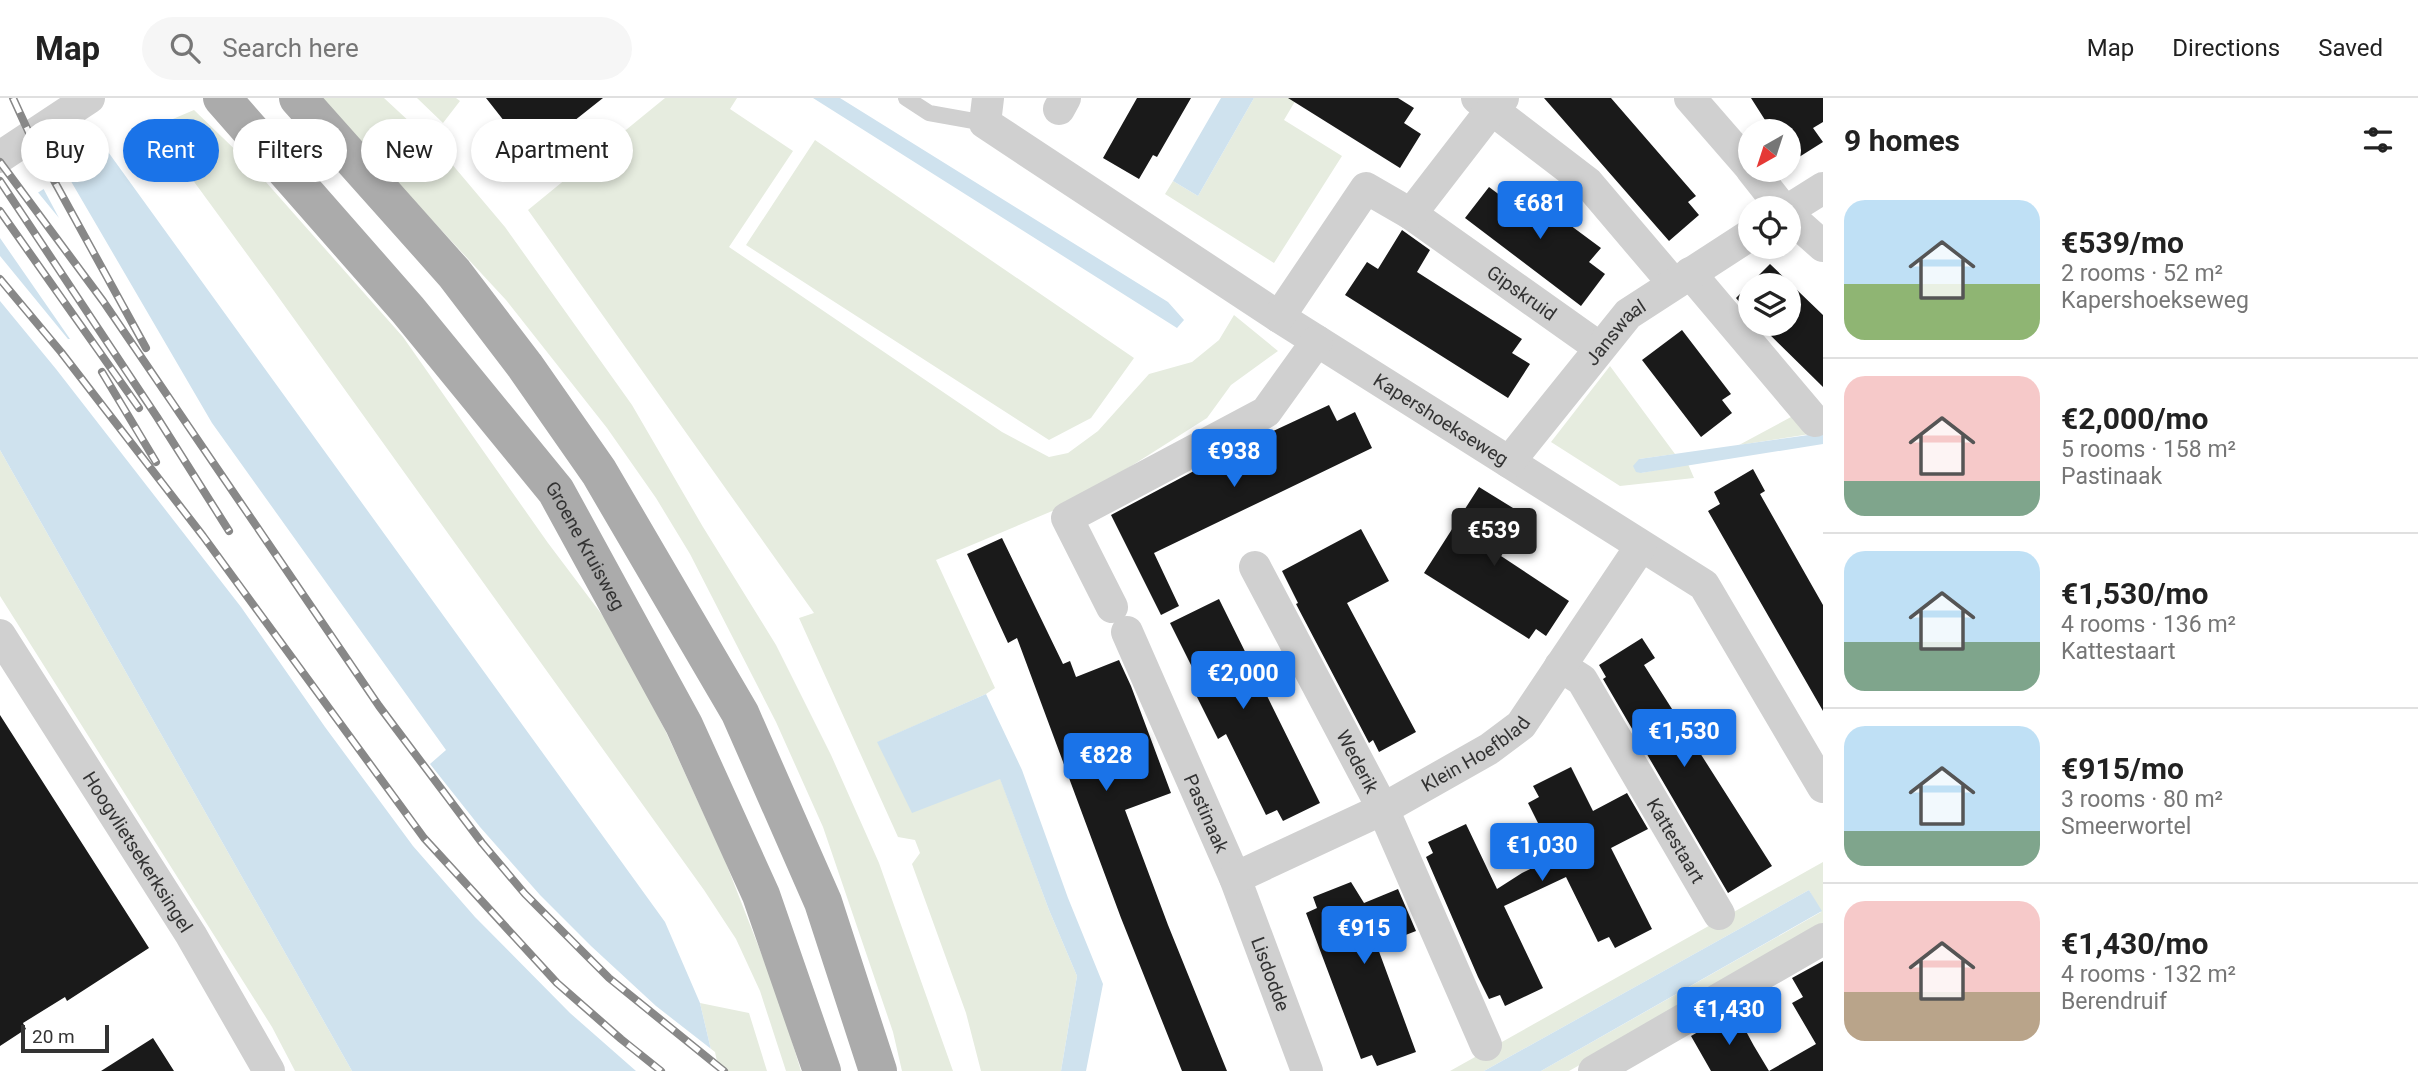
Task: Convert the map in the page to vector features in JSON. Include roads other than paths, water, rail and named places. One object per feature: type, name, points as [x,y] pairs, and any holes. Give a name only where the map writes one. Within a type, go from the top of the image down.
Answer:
[{"type":"main road","name":"Groene Kruisweg","points":[[222,98],[408,310],[556,491],[684,725],[761,895],[822,1071]]},
{"type":"main road","points":[[298,98],[454,273],[525,366],[599,472],[740,713],[823,902],[878,1071]]},
{"type":"street","points":[[0,157],[89,98]]},
{"type":"street","points":[[1690,98],[1738,154]]},
{"type":"street","points":[[1411,214],[1490,102],[1588,183],[1815,421]]},
{"type":"street","name":"Kapershoekseweg","points":[[986,110],[1279,317],[1704,585],[1823,787]]},
{"type":"street","points":[[1761,182],[1772,196]]},
{"type":"street","name":"Gipskruid","points":[[1279,317],[1366,188],[1411,214],[1600,348]]},
{"type":"street","points":[[1801,204],[1823,188]]},
{"type":"street","points":[[1801,225],[1823,246]]},
{"type":"street","name":"Janswaal","points":[[1509,462],[1628,314],[1738,242]]},
{"type":"street","name":"Pastinaak","points":[[1235,878],[1119,619],[1068,518],[1266,412],[1317,341]]},
{"type":"street","name":"Klein Hoefblad","points":[[1235,878],[1383,809],[1489,749],[1521,725],[1641,545]]},
{"type":"street","name":"Wederik","points":[[1255,567],[1383,809],[1486,1045]]},
{"type":"street","name":"Hoogvlietsekerksingel","points":[[0,635],[191,935],[270,1071]]},
{"type":"street","name":"Kattestaart","points":[[1560,666],[1583,680],[1719,914]]},
{"type":"street","name":"Lisdodde","points":[[1235,878],[1307,1071]]},
{"type":"street","points":[[1594,1071],[1823,939]]},
{"type":"lane","name":"Kapershoekseweg","points":[[906,98],[929,113],[986,110]]},
{"type":"water","points":[[813,98],[840,98],[1168,302],[1184,320],[1177,328]]},
{"type":"water","points":[[1221,98],[1254,98],[1198,196],[1173,181]]},
{"type":"water","points":[[109,153],[123,173],[123,182],[130,182],[665,922],[700,1003],[716,1071],[352,1071],[0,450],[0,217],[55,182],[109,182]]},
{"type":"water","points":[[1823,433],[1823,444],[1641,473],[1636,472],[1633,466],[1639,459]]},
{"type":"water","points":[[986,694],[1022,770],[1068,898],[1103,984],[1086,1071],[1061,1071],[1077,976],[1000,779],[912,813],[877,742]]},
{"type":"water","points":[[1809,890],[1822,911],[1541,1071],[1484,1071]]},
{"type":"railway","points":[[13,98],[35,146],[146,348]]},
{"type":"railway","points":[[0,162],[103,301],[379,706],[482,843],[525,894],[609,978],[724,1071]]},
{"type":"railway","points":[[0,181],[157,417],[229,531]]},
{"type":"railway","points":[[0,211],[139,408]]},
{"type":"railway","points":[[0,279],[61,352],[203,536],[424,838],[557,983],[661,1071]]},
{"type":"railway","points":[[102,372],[156,462]]}]
